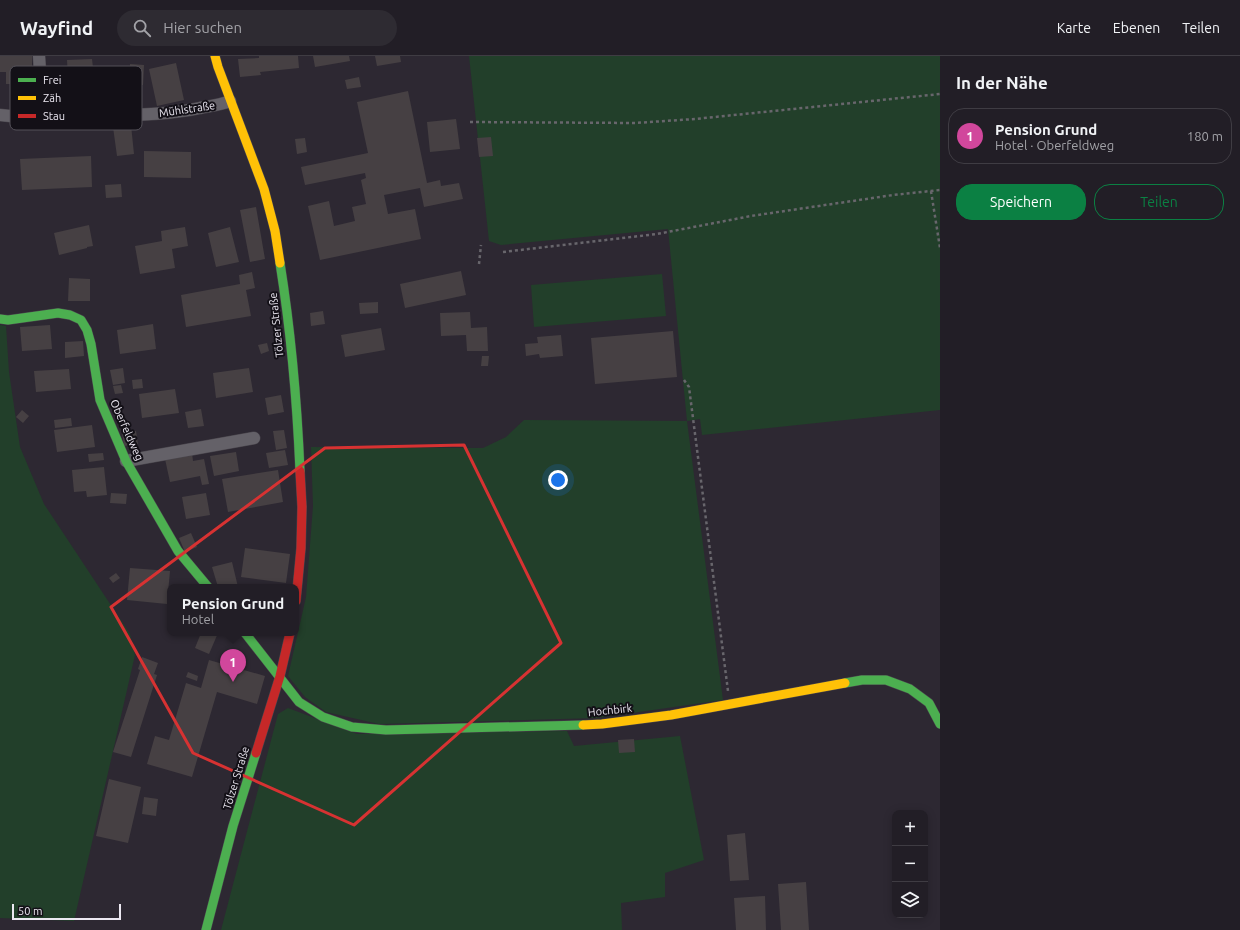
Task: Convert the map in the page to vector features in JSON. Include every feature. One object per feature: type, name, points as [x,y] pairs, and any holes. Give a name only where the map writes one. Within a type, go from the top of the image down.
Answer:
[{"type":"street","points":[[39,56],[40,66]]},
{"type":"street","name":"Tölzer Straße","points":[[215,56],[264,189],[275,231],[286,300],[297,409],[302,507],[302,548],[298,584]]},
{"type":"street","name":"Mühlstraße","points":[[142,115],[179,113],[220,104],[230,100]]},
{"type":"street","name":"Mühlstraße","points":[[0,115],[10,116]]},
{"type":"street","name":"Oberfeldweg","points":[[0,319],[8,320],[58,314],[70,315],[81,320],[87,330],[91,344],[100,400],[126,461],[178,551],[206,584]]},
{"type":"street","points":[[126,461],[254,438]]},
{"type":"street","points":[[247,636],[280,676]]},
{"type":"street","name":"Tölzer Straße","points":[[206,930],[233,826],[280,676],[289,636]]},
{"type":"street","name":"Hochbirk","points":[[280,676],[299,702],[323,717],[352,727],[386,730],[602,724],[671,715],[862,680],[886,680],[910,689],[929,704],[940,724]]},
{"type":"path","points":[[470,122],[635,123],[695,119],[940,94]]},
{"type":"path","points":[[503,252],[657,234],[751,216],[892,195],[940,190]]},
{"type":"path","points":[[931,191],[940,248]]},
{"type":"path","points":[[479,264],[481,245]]},
{"type":"path","points":[[684,380],[689,387],[729,705]]},
{"type":"highlighted area","points":[[464,445],[561,643],[354,825],[193,753],[111,607],[325,448]]},
{"type":"green space","points":[[469,56],[940,56],[940,410],[702,435],[700,419],[687,421],[668,229],[501,245],[489,241]]},
{"type":"green space","points":[[662,274],[666,316],[534,327],[531,285]]},
{"type":"green space","points":[[0,325],[6,326],[9,372],[20,447],[44,504],[130,634],[135,655],[74,921],[0,918]]},
{"type":"green space","points":[[524,420],[687,421],[723,700],[597,718],[379,724],[326,712],[305,697],[288,676],[297,636],[299,636],[299,628],[306,597],[313,506],[311,447],[483,448],[506,437]]},
{"type":"green space","points":[[288,708],[357,734],[567,731],[574,746],[680,736],[704,860],[665,873],[665,897],[621,903],[622,930],[221,930],[278,714]]},
{"type":"building","points":[[0,56],[32,56],[32,66],[10,66],[10,84],[6,84],[6,72],[0,72]]},
{"type":"building","points":[[259,56],[298,56],[299,68],[260,72],[261,75],[240,77],[238,59],[259,58]]},
{"type":"building","points":[[313,56],[349,56],[350,61],[315,67]]},
{"type":"building","points":[[375,56],[400,56],[401,62],[377,66]]},
{"type":"building","points":[[92,59],[93,66],[67,66],[67,60]]},
{"type":"building","points":[[176,63],[184,100],[157,106],[149,69]]},
{"type":"building","points":[[130,64],[144,65],[143,85],[142,66],[130,66]]},
{"type":"building","points":[[359,77],[361,87],[347,89],[345,80]]},
{"type":"building","points":[[408,91],[427,183],[440,180],[441,186],[459,183],[463,199],[424,207],[420,188],[384,195],[388,214],[415,209],[421,239],[320,260],[308,206],[329,201],[334,226],[355,221],[352,207],[366,204],[361,180],[366,178],[365,173],[305,185],[301,167],[368,153],[357,102]]},
{"type":"building","points":[[456,119],[460,149],[430,152],[427,122]]},
{"type":"building","points":[[113,130],[132,130],[134,154],[117,156]]},
{"type":"building","points":[[491,137],[493,156],[479,157],[477,138]]},
{"type":"building","points":[[305,138],[307,152],[297,154],[295,139]]},
{"type":"building","points":[[144,151],[191,152],[191,178],[144,177]]},
{"type":"building","points":[[91,156],[92,187],[22,190],[20,159]]},
{"type":"building","points":[[121,184],[122,197],[106,198],[105,185]]},
{"type":"building","points":[[256,207],[265,259],[250,262],[240,210]]},
{"type":"building","points":[[89,225],[93,246],[59,255],[54,233]]},
{"type":"building","points":[[185,227],[188,246],[172,249],[175,268],[140,274],[135,246],[162,241],[161,231]]},
{"type":"building","points":[[230,227],[239,262],[216,267],[208,233]]},
{"type":"building","points":[[461,271],[466,295],[405,308],[400,284]]},
{"type":"building","points":[[252,272],[255,288],[246,290],[251,316],[186,327],[181,295],[240,284],[239,275]]},
{"type":"building","points":[[69,278],[90,279],[90,301],[68,301]]},
{"type":"building","points":[[378,302],[378,313],[360,314],[359,303]]},
{"type":"building","points":[[323,311],[325,324],[311,326],[310,313]]},
{"type":"building","points":[[470,312],[471,328],[487,327],[488,351],[467,351],[466,335],[441,336],[440,313]]},
{"type":"building","points":[[153,324],[156,349],[120,354],[117,330]]},
{"type":"building","points":[[50,325],[52,349],[22,351],[20,327]]},
{"type":"building","points":[[381,328],[385,350],[345,357],[341,335]]},
{"type":"building","points":[[673,331],[677,377],[595,384],[591,338]]},
{"type":"building","points":[[561,335],[563,356],[540,358],[539,354],[526,356],[525,344],[538,343],[537,337]]},
{"type":"building","points":[[83,341],[84,356],[65,358],[65,342]]},
{"type":"building","points":[[267,343],[269,351],[261,354],[258,345]]},
{"type":"building","points":[[482,356],[489,356],[488,366],[481,366]]},
{"type":"building","points":[[123,368],[125,383],[113,385],[110,370]]},
{"type":"building","points":[[249,368],[253,392],[216,398],[213,373]]},
{"type":"building","points":[[69,369],[71,389],[36,392],[34,371]]},
{"type":"building","points":[[142,379],[143,388],[133,389],[132,380]]},
{"type":"building","points":[[121,385],[123,393],[115,394],[113,386]]},
{"type":"building","points":[[175,389],[179,413],[142,418],[139,394]]},
{"type":"building","points":[[281,395],[284,412],[268,415],[265,398]]},
{"type":"building","points":[[201,409],[204,426],[188,428],[185,412]]},
{"type":"building","points":[[22,410],[29,416],[23,423],[16,417]]},
{"type":"building","points":[[71,418],[72,426],[55,428],[54,420]]},
{"type":"building","points":[[92,425],[95,447],[57,452],[54,430]]},
{"type":"building","points":[[284,430],[287,448],[276,450],[273,431]]},
{"type":"building","points":[[136,431],[138,444],[124,446],[122,433]]},
{"type":"building","points":[[285,450],[288,465],[269,468],[266,453]]},
{"type":"building","points":[[236,452],[239,471],[214,476],[210,456]]},
{"type":"building","points":[[103,453],[104,460],[89,462],[88,454]]},
{"type":"building","points":[[192,453],[193,461],[204,459],[209,484],[202,485],[200,476],[170,482],[165,459]]},
{"type":"building","points":[[104,467],[107,495],[87,497],[86,491],[74,492],[72,470]]},
{"type":"building","points":[[278,470],[283,502],[228,512],[222,479]]},
{"type":"building","points":[[111,493],[127,494],[126,504],[110,503]]},
{"type":"building","points":[[206,493],[210,515],[186,519],[182,497]]},
{"type":"building","points":[[191,533],[197,547],[185,552],[179,538]]},
{"type":"building","points":[[245,548],[290,554],[286,583],[241,577]]},
{"type":"building","points":[[232,562],[237,584],[217,584],[212,567]]},
{"type":"building","points":[[130,568],[170,571],[169,584],[167,584],[167,604],[127,600]]},
{"type":"building","points":[[116,573],[120,578],[113,583],[109,578]]},
{"type":"building","points":[[200,636],[217,636],[209,654],[195,648]]},
{"type":"building","points":[[142,657],[158,663],[154,674],[157,675],[131,757],[113,752],[140,670],[138,669]]},
{"type":"building","points":[[209,660],[265,676],[257,704],[217,692],[192,777],[147,764],[155,736],[169,740],[186,683],[201,688]]},
{"type":"building","points":[[188,672],[198,676],[197,681],[186,677]]},
{"type":"building","points":[[634,739],[635,752],[619,753],[618,740]]},
{"type":"building","points":[[109,779],[141,787],[128,843],[96,836]]},
{"type":"building","points":[[144,797],[158,799],[156,816],[142,814]]},
{"type":"building","points":[[745,833],[749,880],[730,881],[727,835]]},
{"type":"building","points":[[806,882],[809,930],[781,930],[778,884]]},
{"type":"building","points":[[765,896],[766,930],[736,930],[734,898]]},
{"type":"traffic: fast","points":[[280,263],[293,367],[300,471]]},
{"type":"traffic: fast","points":[[0,319],[8,320],[58,313],[70,315],[81,320],[87,330],[91,344],[100,400],[126,461],[178,551],[206,584]]},
{"type":"traffic: fast","points":[[247,636],[299,702],[323,717],[352,727],[386,730],[583,725]]},
{"type":"traffic: fast","points":[[845,683],[862,680],[886,680],[910,689],[929,703],[940,724]]},
{"type":"traffic: fast","points":[[206,930],[233,826],[256,753]]},
{"type":"traffic: slow","points":[[215,56],[264,189],[275,231],[280,263]]},
{"type":"traffic: slow","points":[[583,725],[671,715],[845,683]]},
{"type":"traffic: jam","points":[[298,584],[301,548],[302,507],[300,471]]},
{"type":"traffic: jam","points":[[256,753],[280,676],[289,636]]},
{"type":"place","name":"Pension Grund","points":[[233,682]]}]
